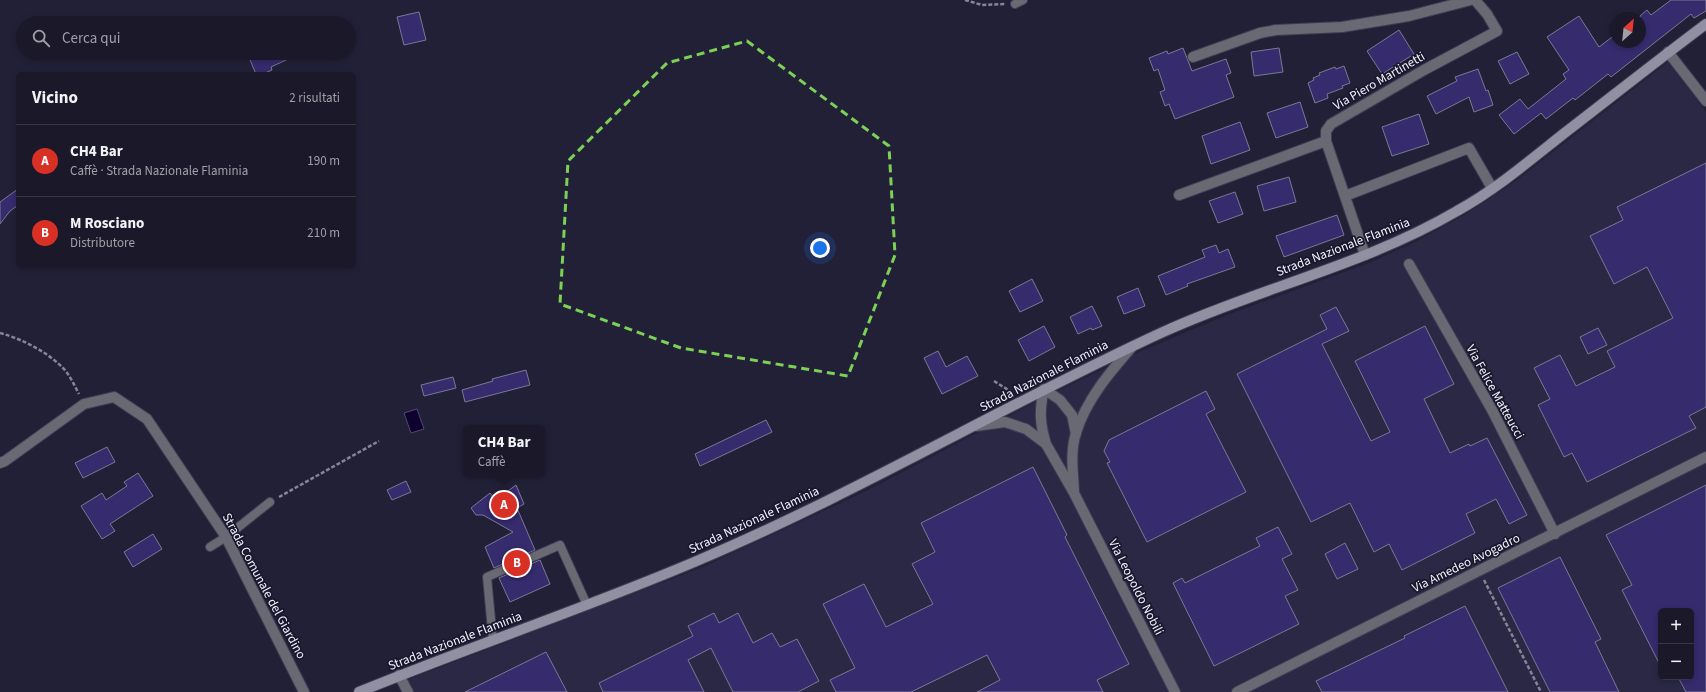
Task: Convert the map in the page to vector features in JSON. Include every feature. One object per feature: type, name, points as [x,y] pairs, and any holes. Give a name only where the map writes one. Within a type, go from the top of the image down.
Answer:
[{"type":"main road","name":"Strada Nazionale Flaminia","points":[[359,692],[399,675],[493,641],[700,560],[862,484],[1044,389],[1132,346],[1214,310],[1410,237],[1459,210],[1492,188],[1706,24]]},
{"type":"street","points":[[1193,57],[1260,33],[1276,30],[1342,27],[1409,16],[1471,0]]},
{"type":"street","name":"Via Piero Martinetti","points":[[1326,141],[1326,131],[1332,124],[1424,70],[1497,31],[1487,14],[1475,0]]},
{"type":"street","points":[[1668,52],[1706,101]]},
{"type":"street","points":[[1179,195],[1326,141],[1365,255]]},
{"type":"street","points":[[1345,196],[1469,148],[1492,188]]},
{"type":"street","name":"Via Felice Matteucci","points":[[1409,264],[1492,410],[1555,534]]},
{"type":"street","name":"Via Leopoldo Nobili","points":[[1074,493],[1072,462],[1076,434],[1089,403],[1109,373],[1132,346]]},
{"type":"street","name":"Via Leopoldo Nobili","points":[[1076,434],[1072,415],[1060,400],[1044,389],[1040,406],[1041,425],[1046,444],[1074,493],[1175,692]]},
{"type":"street","name":"Strada Comunale del Giardino","points":[[0,463],[5,462],[84,404],[114,397],[147,419],[226,537],[304,692]]},
{"type":"street","name":"Via Leopoldo Nobili","points":[[973,426],[1005,422],[1026,429],[1046,444]]},
{"type":"street","name":"Via Amedeo Avogadro","points":[[1237,692],[1706,457]]},
{"type":"street","points":[[399,675],[408,692]]},
{"type":"lane","points":[[1015,4],[1024,0]]},
{"type":"lane","points":[[210,547],[226,537],[270,502]]},
{"type":"lane","points":[[493,641],[487,577],[560,545],[587,605]]},
{"type":"path","points":[[965,0],[982,5],[1015,4]]},
{"type":"path","points":[[0,333],[16,337],[41,351],[63,368],[70,377],[84,404]]},
{"type":"path","points":[[994,381],[1023,400]]},
{"type":"path","points":[[270,502],[379,442]]},
{"type":"path","points":[[1480,571],[1541,692]]},
{"type":"highlighted area","points":[[747,41],[889,146],[895,255],[848,376],[681,348],[560,304],[568,161],[667,63]]},
{"type":"shaded area","points":[[1668,62],[1706,112],[1706,692],[413,692],[407,680],[703,567],[866,491],[1047,396],[1139,352],[1227,315],[1369,263],[1413,243],[1463,216],[1513,183]]},
{"type":"shaded area","points":[[417,409],[424,429],[411,433],[404,413]]},
{"type":"building","points":[[1671,0],[1706,0],[1706,11],[1694,18],[1691,14],[1611,77],[1608,74],[1575,100],[1573,98],[1546,119],[1541,113],[1514,134],[1499,115],[1520,99],[1528,109],[1566,79],[1563,74],[1569,70],[1547,37],[1579,16],[1599,47],[1610,39],[1610,48],[1646,48],[1646,12],[1645,12],[1647,10],[1651,15]]},
{"type":"building","points":[[419,12],[426,40],[404,45],[397,17]]},
{"type":"building","points":[[1399,30],[1414,54],[1382,74],[1367,51]]},
{"type":"building","points":[[1183,48],[1192,71],[1226,59],[1231,73],[1226,75],[1234,97],[1175,119],[1169,104],[1165,106],[1160,92],[1165,90],[1158,69],[1154,71],[1149,58],[1167,51],[1168,54]]},
{"type":"building","points":[[1279,48],[1283,72],[1254,76],[1251,52]]},
{"type":"building","points":[[1517,52],[1529,74],[1510,84],[1498,61]]},
{"type":"building","points":[[250,60],[286,60],[271,67],[272,70],[268,72],[255,72]]},
{"type":"building","points":[[1344,66],[1350,83],[1342,86],[1343,88],[1327,94],[1328,98],[1315,103],[1308,83],[1314,80],[1313,78],[1320,75],[1319,73],[1335,67],[1336,69]]},
{"type":"building","points":[[1478,69],[1493,105],[1474,112],[1469,97],[1436,114],[1427,96],[1457,81],[1455,77]]},
{"type":"building","points":[[1300,102],[1308,127],[1276,138],[1267,113]]},
{"type":"building","points":[[1419,114],[1429,144],[1392,156],[1382,127]]},
{"type":"building","points":[[1240,122],[1250,150],[1211,164],[1202,136]]},
{"type":"building","points":[[1706,163],[1706,407],[1689,416],[1696,428],[1587,482],[1572,453],[1564,457],[1538,405],[1550,399],[1534,368],[1560,355],[1576,386],[1615,367],[1607,351],[1673,318],[1647,267],[1614,284],[1590,236],[1623,220],[1617,207]]},
{"type":"building","points":[[1289,177],[1296,202],[1264,211],[1257,186]]},
{"type":"building","points":[[16,190],[16,206],[10,211],[0,224],[0,202]]},
{"type":"building","points":[[1235,192],[1243,214],[1218,223],[1209,201]]},
{"type":"building","points":[[1337,215],[1344,235],[1284,257],[1276,236]]},
{"type":"building","points":[[1216,245],[1219,253],[1228,249],[1235,267],[1187,284],[1188,286],[1166,295],[1158,276],[1205,257],[1202,250]]},
{"type":"building","points":[[1032,279],[1043,301],[1020,312],[1009,291]]},
{"type":"building","points":[[1138,288],[1145,306],[1124,314],[1117,297]]},
{"type":"building","points":[[1092,306],[1102,326],[1092,330],[1091,328],[1078,334],[1070,317]]},
{"type":"building","points":[[1336,307],[1349,331],[1322,344],[1371,441],[1390,432],[1355,361],[1425,326],[1454,384],[1424,399],[1450,453],[1469,444],[1470,446],[1487,438],[1527,515],[1509,524],[1496,499],[1466,514],[1475,533],[1402,570],[1389,544],[1374,552],[1350,503],[1311,522],[1237,374],[1327,329],[1320,315]]},
{"type":"building","points":[[1044,326],[1055,347],[1029,361],[1018,340]]},
{"type":"building","points":[[1598,328],[1607,345],[1588,354],[1580,337]]},
{"type":"building","points":[[938,351],[946,367],[967,356],[978,376],[942,394],[924,358]]},
{"type":"building","points":[[526,370],[530,385],[465,402],[462,390],[493,381],[492,379]]},
{"type":"building","points":[[453,377],[456,388],[424,396],[421,385]]},
{"type":"building","points":[[1206,391],[1215,409],[1206,414],[1246,492],[1147,542],[1107,463],[1110,462],[1104,451],[1109,440]]},
{"type":"building","points":[[766,420],[772,432],[700,466],[695,454]]},
{"type":"building","points":[[107,447],[115,462],[83,478],[75,463]]},
{"type":"building","points":[[1033,467],[1067,535],[1065,537],[1129,664],[1097,680],[1103,692],[977,692],[1000,680],[987,655],[911,692],[836,692],[830,680],[855,668],[823,604],[864,584],[886,627],[933,604],[912,564],[935,552],[921,523]]},
{"type":"building","points":[[138,473],[153,496],[110,524],[115,531],[102,539],[81,506],[102,493],[106,500],[127,486],[124,482]]},
{"type":"building","points":[[406,481],[411,492],[392,500],[387,490]]},
{"type":"building","points":[[516,485],[524,504],[517,508],[535,550],[494,568],[485,547],[513,532],[483,515],[476,515],[471,508],[490,493],[496,500]]},
{"type":"building","points":[[1706,485],[1706,692],[1686,692],[1680,680],[1694,680],[1694,608],[1658,608],[1658,661],[1622,590],[1632,585],[1606,535]]},
{"type":"building","points":[[1278,527],[1292,554],[1282,559],[1298,590],[1285,596],[1299,624],[1214,666],[1173,583],[1182,578],[1185,583],[1260,546],[1256,538]]},
{"type":"building","points":[[153,534],[162,549],[133,567],[124,552]]},
{"type":"building","points":[[1345,543],[1358,569],[1337,579],[1325,554]]},
{"type":"building","points":[[1560,557],[1601,639],[1595,642],[1619,692],[1550,692],[1498,588]]},
{"type":"building","points":[[540,560],[550,584],[510,602],[499,578]]},
{"type":"building","points":[[1465,606],[1508,692],[1322,692],[1316,681],[1405,638],[1404,636]]},
{"type":"building","points":[[714,613],[719,623],[738,613],[753,643],[772,633],[780,647],[797,639],[819,681],[798,692],[733,692],[711,648],[688,660],[704,692],[603,692],[599,683],[693,636],[688,626]]},
{"type":"building","points":[[546,652],[567,692],[465,692]]},
{"type":"place","name":"CH4 Bar","points":[[504,505]]},
{"type":"place","name":"M Rosciano","points":[[517,563]]}]
